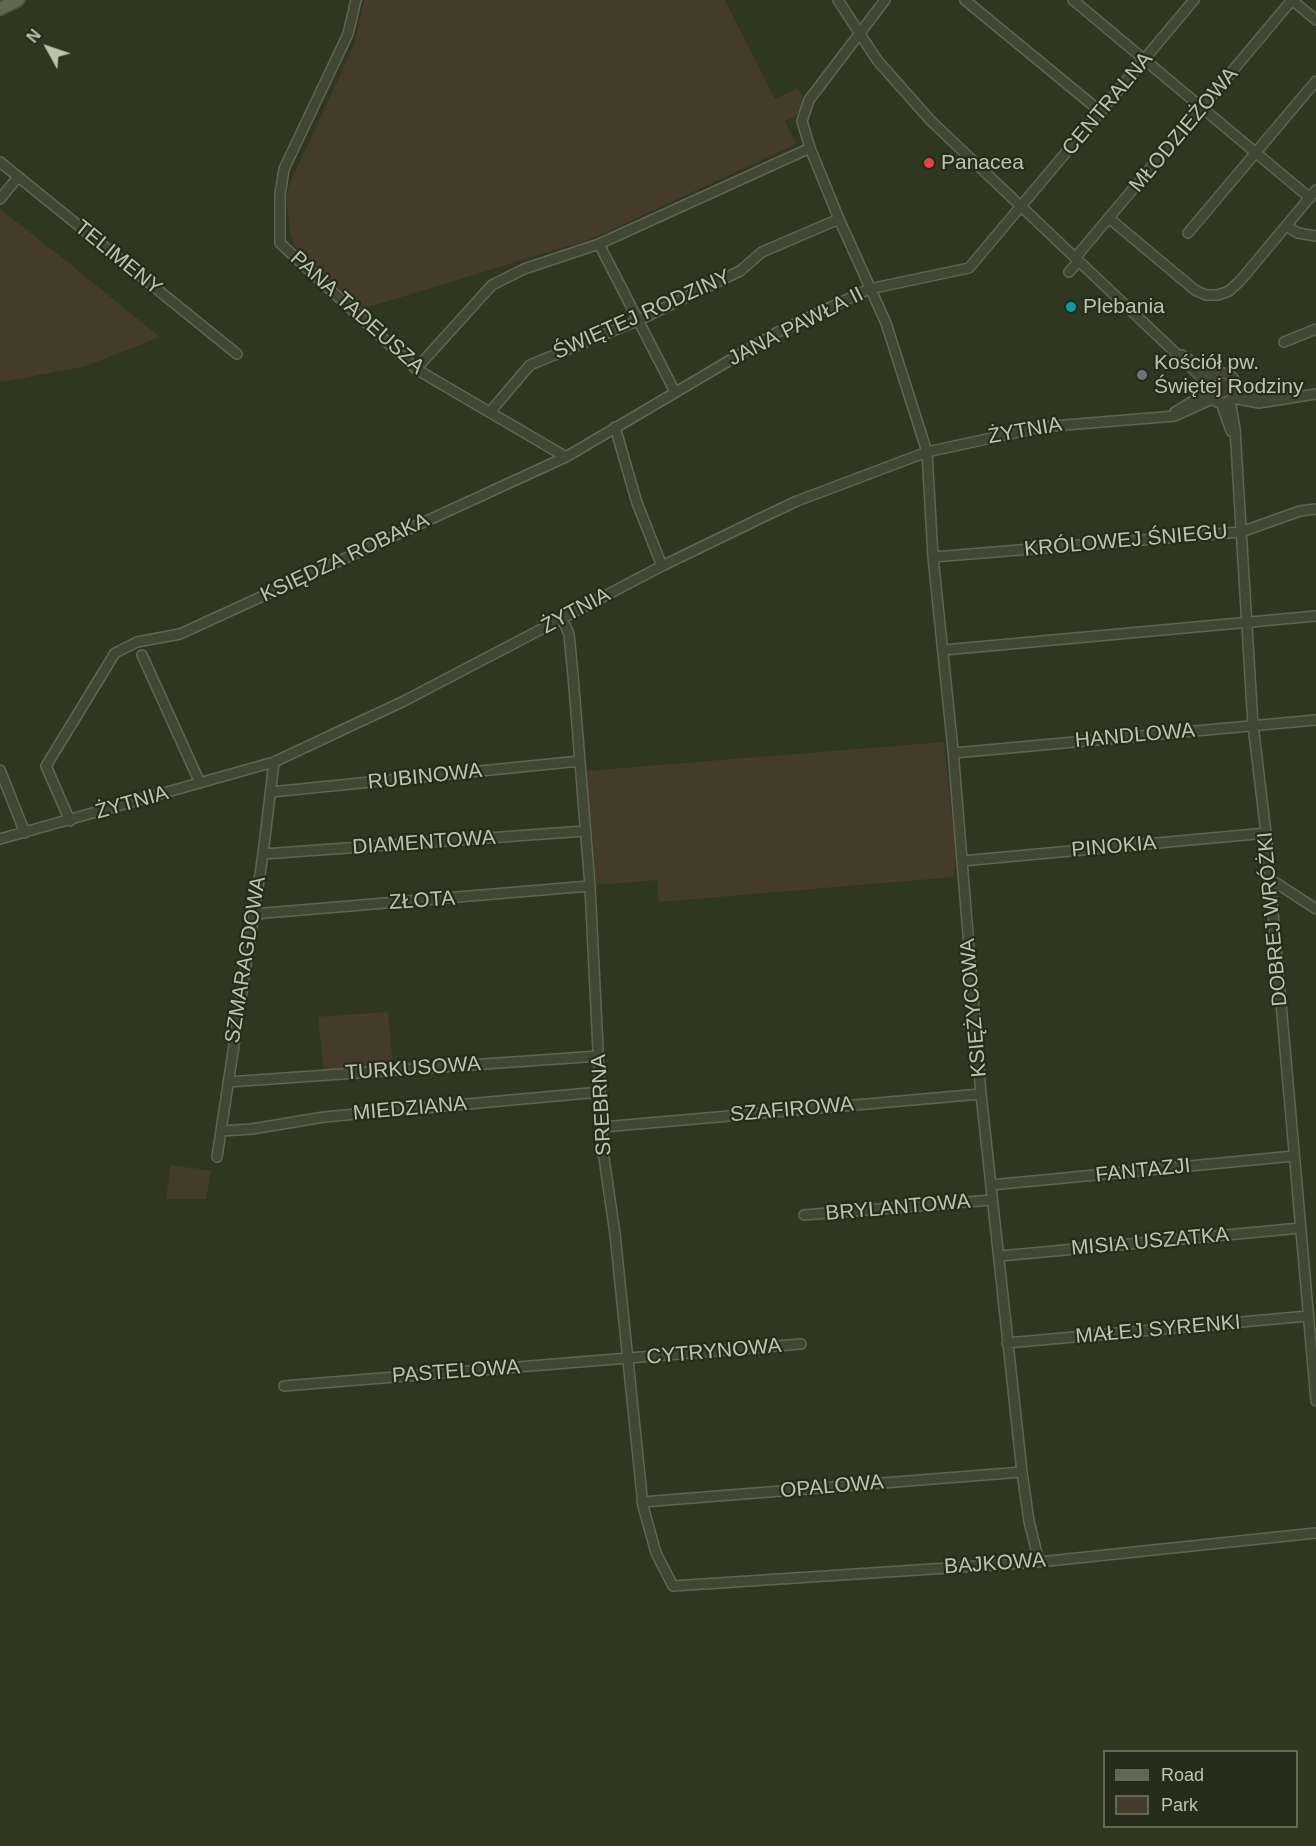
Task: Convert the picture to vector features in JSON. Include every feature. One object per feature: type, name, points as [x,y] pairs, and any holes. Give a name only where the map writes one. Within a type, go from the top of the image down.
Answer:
[{"type":"main road","points":[[0,9],[18,0]]},
{"type":"street","name":"PANA TADEUSZA","points":[[356,0],[348,34],[284,169],[280,195],[280,243],[416,369],[566,457]]},
{"type":"street","points":[[838,0],[877,60],[931,122],[1170,348],[1207,387],[1224,400],[1259,403],[1316,394]]},
{"type":"street","name":"KSIĘŻYCOWA","points":[[885,0],[805,107],[802,121],[810,148],[839,219],[886,323],[927,452],[933,557],[954,753],[981,1094],[1022,1472],[1029,1521],[1040,1562]]},
{"type":"street","points":[[965,0],[1101,112]]},
{"type":"street","points":[[1073,0],[1256,153],[1313,194],[1235,287],[1225,293],[1210,295],[1192,288],[1110,219]]},
{"type":"street","points":[[1292,0],[1316,20]]},
{"type":"street","name":"MŁODZIEŻOWA","points":[[1069,272],[1110,219],[1292,0]]},
{"type":"street","name":"CENTRALNA","points":[[1021,207],[1145,59],[1188,2]]},
{"type":"street","points":[[1188,233],[1316,81]]},
{"type":"street","points":[[416,369],[492,285],[524,269],[599,244],[810,148]]},
{"type":"street","name":"TELIMENY","points":[[0,162],[237,354]]},
{"type":"street","points":[[0,198],[18,177]]},
{"type":"street","name":"JANA PAWŁA II","points":[[566,457],[776,333],[869,289],[969,268],[1021,207]]},
{"type":"street","name":"ŚWIĘTEJ RODZINY","points":[[490,412],[530,365],[638,321],[740,271],[762,252],[839,219]]},
{"type":"street","points":[[1286,226],[1298,233],[1316,236]]},
{"type":"street","points":[[599,244],[675,392]]},
{"type":"street","points":[[1284,342],[1316,329]]},
{"type":"street","points":[[1170,348],[1204,370],[1230,375],[1237,387],[1247,394],[1285,398]]},
{"type":"street","name":"ŻYTNIA","points":[[1161,417],[1188,404],[1207,387],[1217,374]]},
{"type":"street","points":[[1224,400],[1237,387]]},
{"type":"street","name":"ŻYTNIA","points":[[0,839],[274,762],[404,701],[662,566],[797,501],[927,452],[1042,427],[1180,415],[1224,400]]},
{"type":"street","name":"DOBREJ WRÓŻKI","points":[[1224,400],[1234,436],[1253,725],[1266,833],[1316,1401]]},
{"type":"street","points":[[615,427],[637,503],[662,566]]},
{"type":"street","name":"KSIĘDZA ROBAKA","points":[[70,821],[46,766],[115,653],[137,642],[180,633],[566,457]]},
{"type":"street","name":"KRÓLOWEJ ŚNIEGU","points":[[933,557],[1241,532],[1300,511],[1316,509]]},
{"type":"street","points":[[944,650],[1316,616]]},
{"type":"street","name":"SREBRNA","points":[[562,618],[569,634],[590,886],[603,1151],[628,1359],[642,1502],[656,1553],[673,1586]]},
{"type":"street","points":[[142,655],[200,783]]},
{"type":"street","name":"HANDLOWA","points":[[954,753],[1316,720]]},
{"type":"street","name":"RUBINOWA","points":[[271,792],[580,761]]},
{"type":"street","name":"SZMARAGDOWA","points":[[217,1157],[263,854],[274,762]]},
{"type":"street","points":[[0,771],[25,833]]},
{"type":"street","name":"DIAMENTOWA","points":[[263,854],[585,831]]},
{"type":"street","name":"PINOKIA","points":[[962,861],[1266,833]]},
{"type":"street","points":[[1270,879],[1316,909]]},
{"type":"street","name":"ZŁOTA","points":[[254,914],[590,886]]},
{"type":"street","name":"TURKUSOWA","points":[[228,1082],[599,1056]]},
{"type":"street","name":"MIEDZIANA","points":[[221,1131],[252,1130],[324,1117],[600,1092]]},
{"type":"street","name":"SZAFIROWA","points":[[603,1127],[981,1094]]},
{"type":"street","name":"FANTAZJI","points":[[992,1185],[1294,1156]]},
{"type":"street","name":"BRYLANTOWA","points":[[804,1215],[992,1200]]},
{"type":"street","name":"MISIA USZATKA","points":[[1000,1256],[1301,1228]]},
{"type":"street","name":"MAŁEJ SYRENKI","points":[[1007,1343],[1308,1316]]},
{"type":"street","name":"CYTRYNOWA","points":[[628,1359],[801,1344]]},
{"type":"street","name":"PASTELOWA","points":[[284,1386],[628,1359]]},
{"type":"street","name":"OPALOWA","points":[[642,1502],[1022,1472]]},
{"type":"street","name":"BAJKOWA","points":[[673,1586],[1040,1562],[1316,1533]]},
{"type":"green space","points":[[364,0],[725,0],[775,99],[798,88],[804,100],[796,116],[785,121],[796,144],[594,238],[356,311],[336,284],[299,254],[291,236],[286,199],[289,185],[354,45]]},
{"type":"green space","points":[[0,209],[160,337],[83,367],[0,382]]},
{"type":"green space","points":[[1222,379],[1228,382],[1231,388],[1228,394],[1222,397],[1216,394],[1213,388],[1216,382]]},
{"type":"green space","points":[[944,742],[956,855],[954,877],[659,902],[657,880],[596,885],[586,771]]},
{"type":"green space","points":[[388,1012],[393,1067],[324,1072],[318,1017]]},
{"type":"green space","points":[[171,1165],[211,1171],[206,1199],[166,1199]]},
{"type":"place","name":"Panacea","points":[[929,163]]},
{"type":"place","name":"Plebania","points":[[1071,307]]},
{"type":"place","name":"Kościół pw. Świętej Rodziny","points":[[1142,375]]}]
